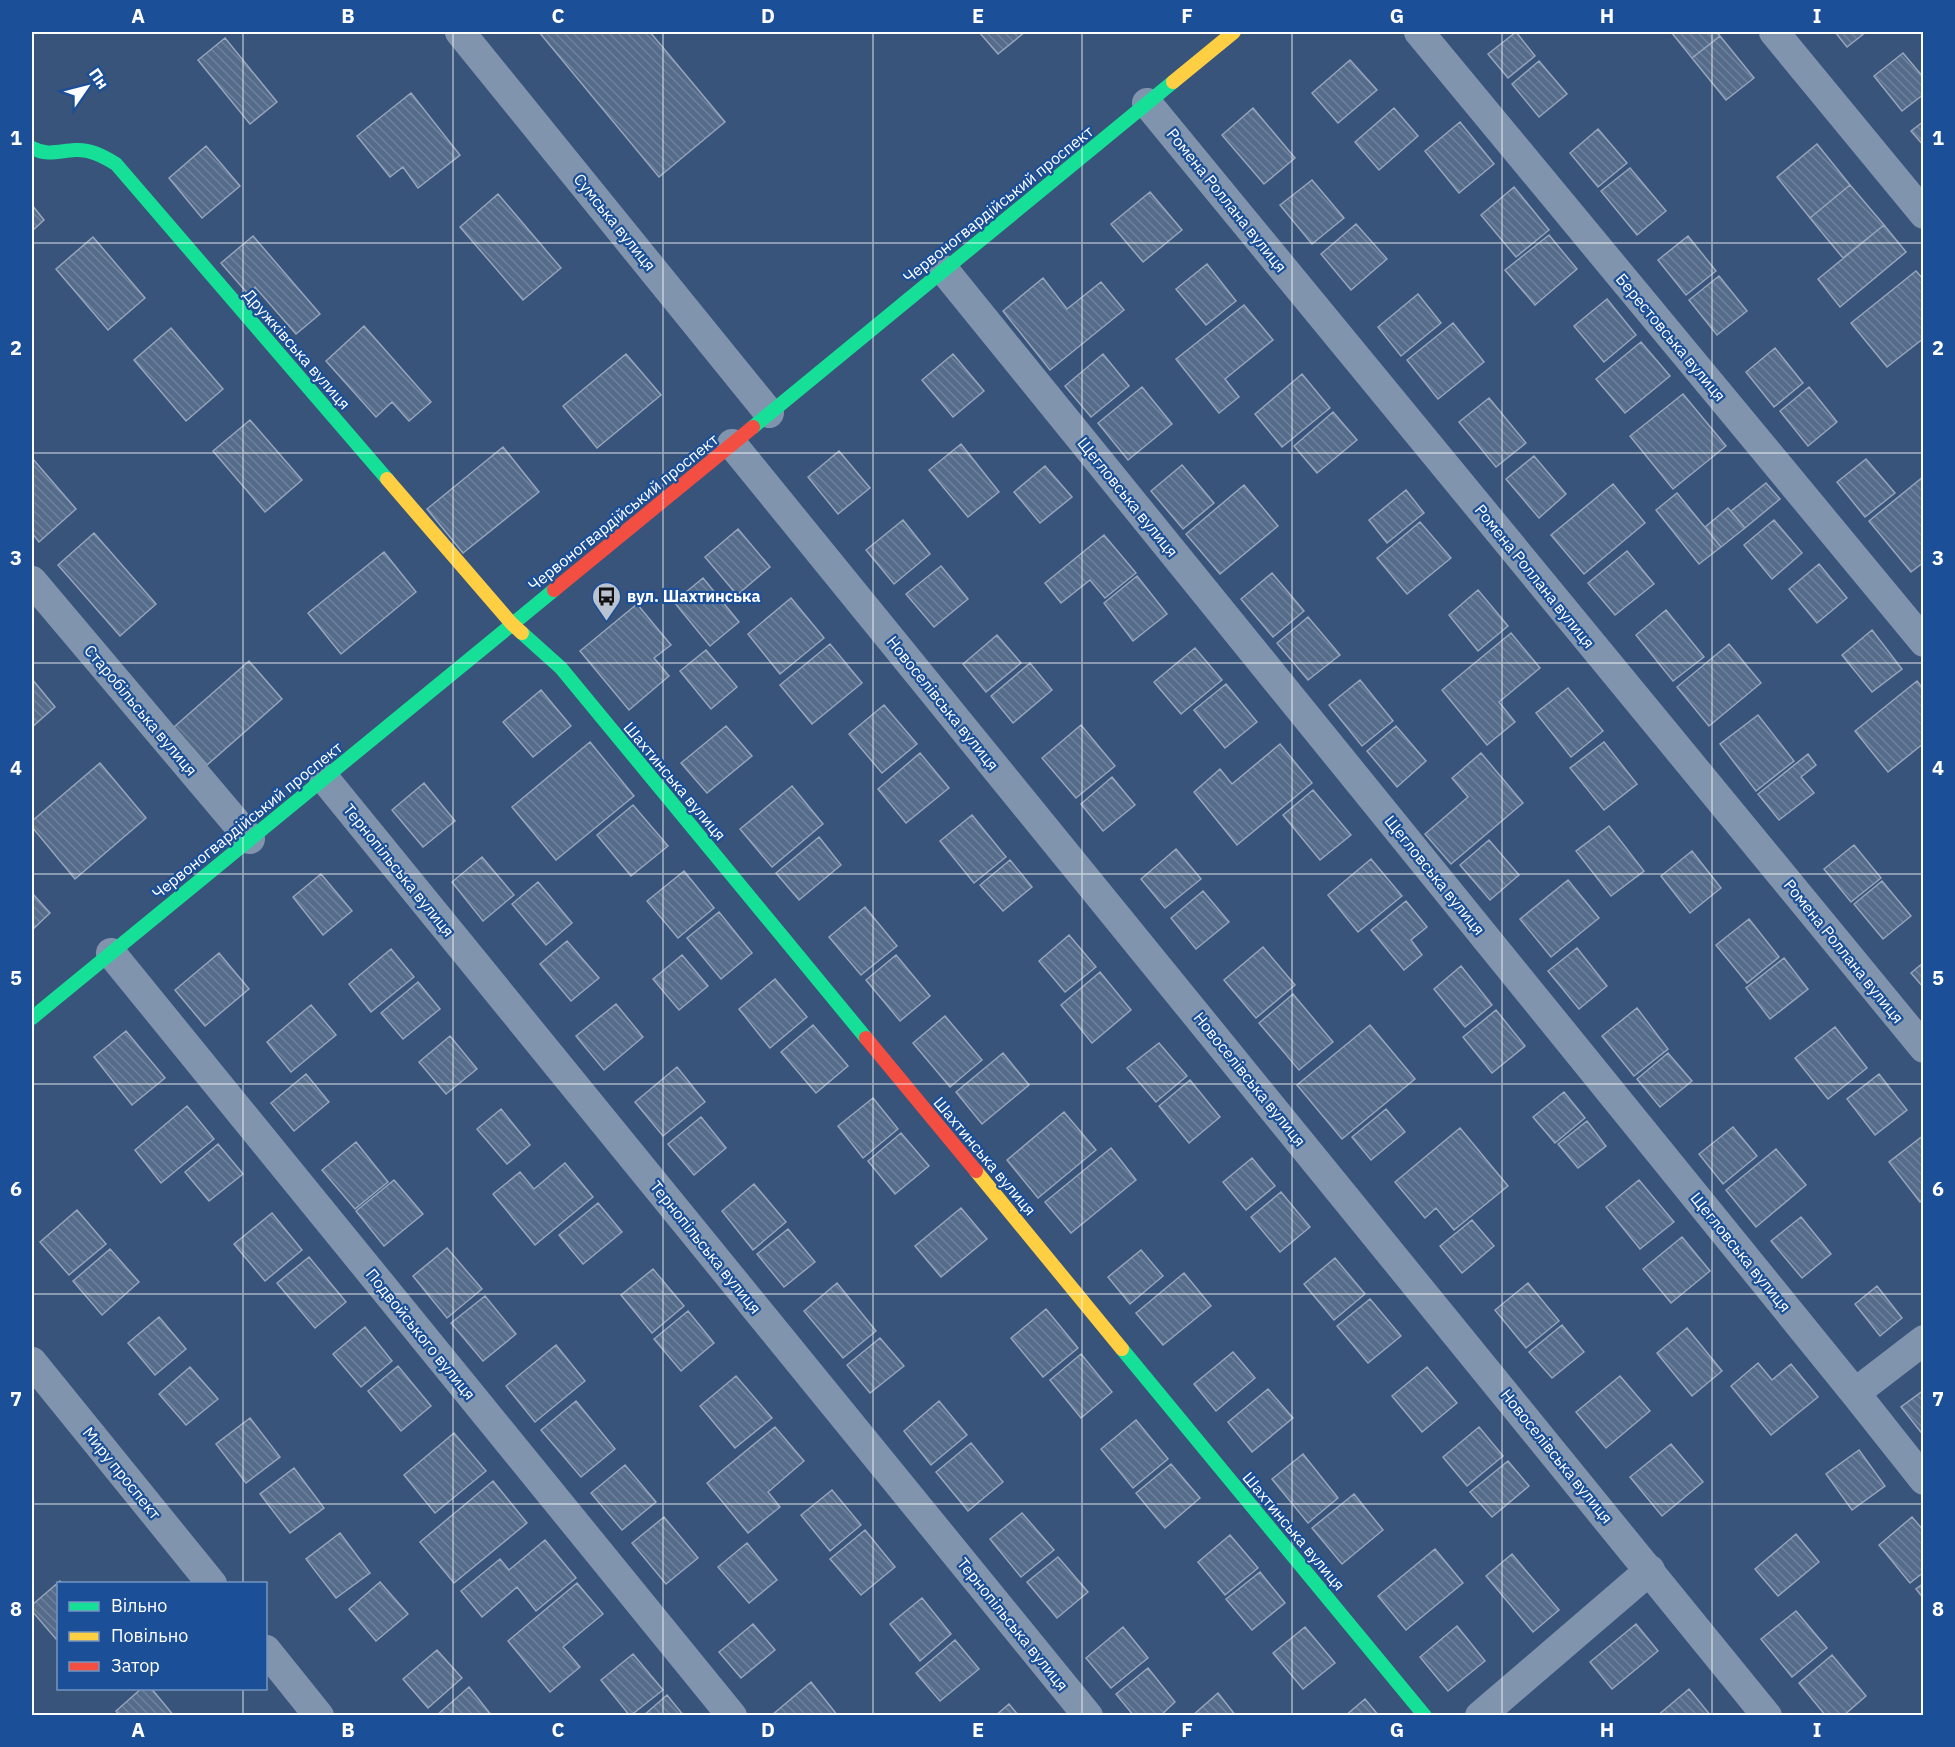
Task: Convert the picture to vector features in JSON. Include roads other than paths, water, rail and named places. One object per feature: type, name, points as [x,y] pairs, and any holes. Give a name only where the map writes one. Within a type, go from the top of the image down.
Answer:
[{"type":"street","name":"Сумська вулиця","points":[[460,32],[769,413]]},
{"type":"street","name":"Червоногвардійський проспект","points":[[32,1018],[1234,32]]},
{"type":"street","name":"Берестовська вулиця","points":[[1419,32],[1923,642]]},
{"type":"street","points":[[1774,32],[1923,214]]},
{"type":"street","name":"Ромена Роллана вулиця","points":[[1147,103],[1923,1048]]},
{"type":"street","name":"Дружківська вулиця","points":[[32,148],[37,152],[58,154],[79,149],[99,153],[116,164],[512,624]]},
{"type":"street","name":"Щегловська вулиця","points":[[944,270],[1855,1393],[1923,1480]]},
{"type":"street","name":"Новоселівська вулиця","points":[[732,444],[1767,1716]]},
{"type":"street","name":"Старобільська вулиця","points":[[32,581],[250,839]]},
{"type":"street","name":"Шахтинська вулиця","points":[[512,624],[561,668],[1425,1716]]},
{"type":"street","name":"Тернопільська вулиця","points":[[324,778],[1088,1716]]},
{"type":"street","name":"Подвойського вулиця","points":[[111,953],[732,1716]]},
{"type":"street","points":[[1855,1393],[1923,1340]]},
{"type":"street","name":"Миру проспект","points":[[32,1362],[210,1582]]},
{"type":"street","points":[[1480,1716],[1650,1570]]},
{"type":"street","points":[[267,1651],[319,1716]]},
{"type":"place","name":"вул. Шахтинська","points":[[606,622]]}]
